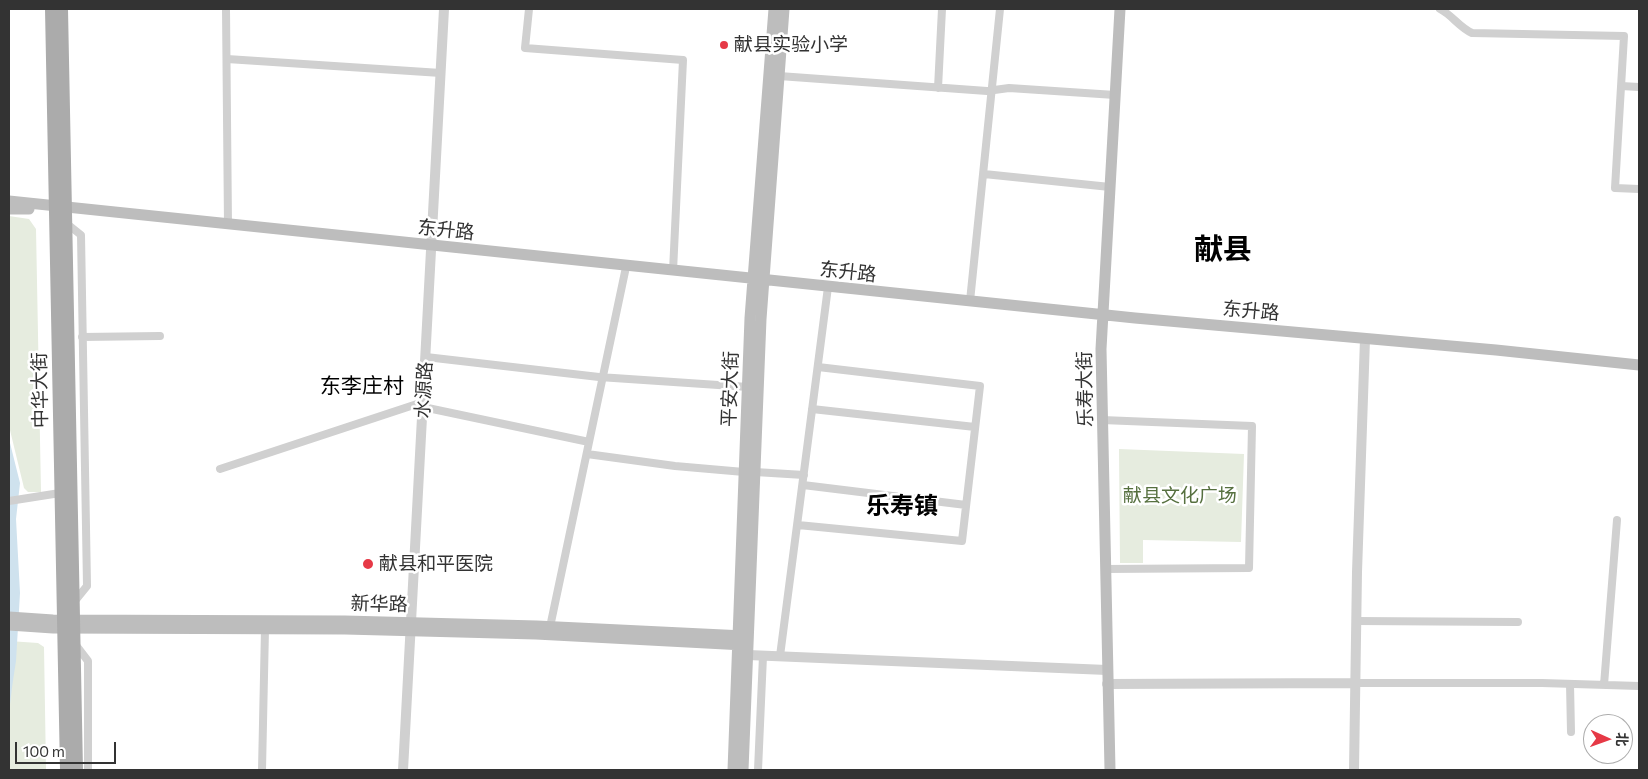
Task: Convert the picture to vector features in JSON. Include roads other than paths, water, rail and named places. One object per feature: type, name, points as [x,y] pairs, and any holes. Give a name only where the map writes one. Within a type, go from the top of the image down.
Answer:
[{"type":"main road","name":"中华大街","points":[[50,9],[60,208],[66,223],[74,602],[68,624],[74,643],[77,770]]},
{"type":"main road","name":"中华大街","points":[[62,9],[60,493],[68,624],[66,770]]},
{"type":"main road","name":"平安大街","points":[[743,770],[744,643],[750,472],[758,280],[774,9]]},
{"type":"main road","name":"平安大街","points":[[750,472],[748,387],[784,9]]},
{"type":"main road","name":"乐寿大街","points":[[1110,770],[1101,349],[1120,9]]},
{"type":"main road","name":"东升路","points":[[9,202],[1103,315],[1639,365]]},
{"type":"main road","name":"东升路","points":[[9,210],[60,208]]},
{"type":"main road","name":"新华路","points":[[9,617],[68,624],[265,629],[550,626],[744,643]]},
{"type":"main road","name":"新华路","points":[[9,625],[411,627],[744,643]]},
{"type":"main road","name":"平安大街","points":[[733,770],[744,643]]},
{"type":"street","points":[[226,9],[228,225]]},
{"type":"street","name":"水源路","points":[[403,770],[444,9]]},
{"type":"street","points":[[528,9],[525,48],[683,60],[673,271]]},
{"type":"street","points":[[938,88],[942,9]]},
{"type":"street","points":[[970,301],[1000,9]]},
{"type":"street","points":[[1440,9],[1447,12],[1466,30],[1472,33],[1624,36],[1615,188],[1639,189]]},
{"type":"street","points":[[227,58],[441,73]]},
{"type":"street","points":[[779,76],[987,92],[1009,88],[1115,95]]},
{"type":"street","points":[[1621,86],[1639,87]]},
{"type":"street","points":[[984,174],[1110,187]]},
{"type":"street","points":[[66,223],[81,235],[87,586],[74,602]]},
{"type":"street","points":[[550,626],[626,267]]},
{"type":"street","points":[[780,656],[828,287]]},
{"type":"street","points":[[82,337],[160,336]]},
{"type":"street","points":[[1354,770],[1354,683],[1365,339]]},
{"type":"street","points":[[426,357],[603,377],[748,387]]},
{"type":"street","points":[[798,525],[962,541],[980,386],[818,367]]},
{"type":"street","points":[[220,469],[423,405],[589,442]]},
{"type":"street","points":[[812,409],[975,427]]},
{"type":"street","points":[[1102,420],[1252,426],[1249,568],[1105,569]]},
{"type":"street","points":[[587,454],[675,466],[804,475]]},
{"type":"street","points":[[803,485],[966,505]]},
{"type":"street","points":[[9,501],[60,493]]},
{"type":"street","points":[[1604,685],[1617,520]]},
{"type":"street","points":[[1356,621],[1518,622]]},
{"type":"street","points":[[262,770],[265,629]]},
{"type":"street","points":[[74,643],[88,661],[88,770]]},
{"type":"street","points":[[744,643],[763,656],[1107,670]]},
{"type":"street","points":[[758,770],[763,656]]},
{"type":"street","points":[[1108,684],[1354,683],[1639,686]]},
{"type":"street","points":[[1570,684],[1571,732]]},
{"type":"water","points":[[9,439],[20,483],[16,519],[20,593],[16,661],[9,718]]},
{"type":"place","name":"献县实验小学","points":[[724,45]]},
{"type":"place","name":"献县和平医院","points":[[368,564]]},
{"type":"district","name":"献县","points":[[1223,249]]},
{"type":"district","name":"东李庄村","points":[[362,386]]},
{"type":"district","name":"乐寿镇","points":[[902,506]]},
{"type":"park label","name":"献县文化广场","points":[[1180,496]]}]
